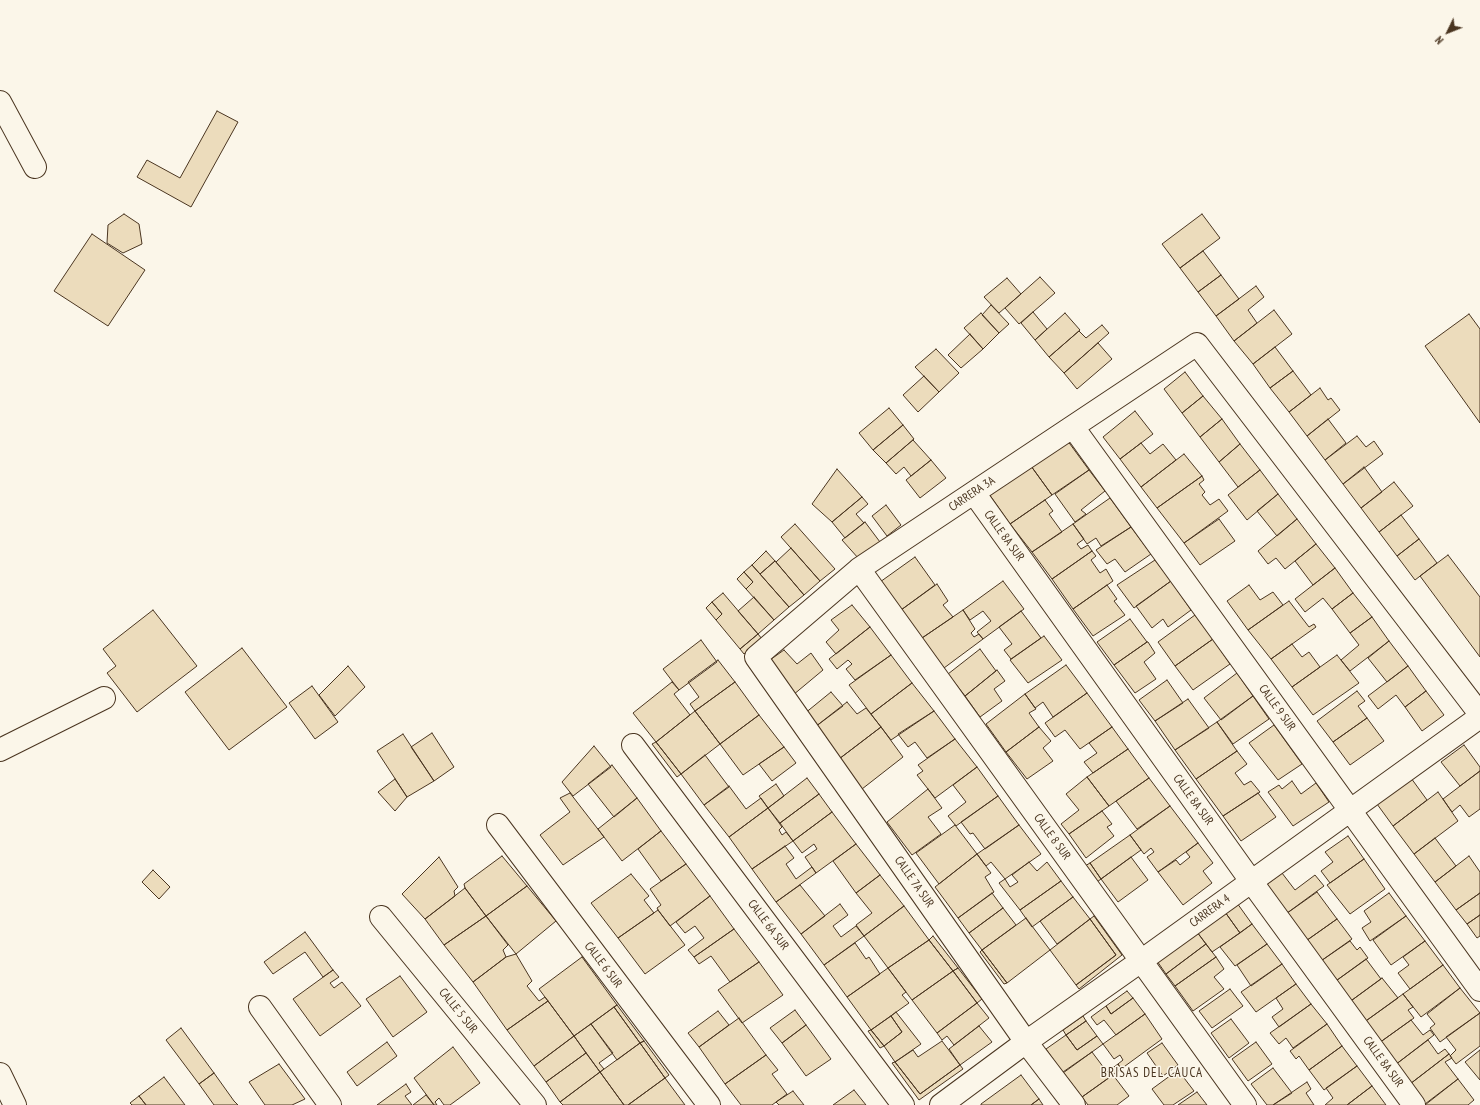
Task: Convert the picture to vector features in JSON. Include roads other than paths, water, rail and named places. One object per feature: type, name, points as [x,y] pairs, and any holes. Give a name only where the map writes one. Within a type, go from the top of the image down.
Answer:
[{"type":"main road","points":[[0,102],[35,167]]},
{"type":"main road","name":"CARRERA 3A","points":[[756,657],[859,569],[1197,344],[1480,714]]},
{"type":"main road","name":"CALLE 9 SUR","points":[[1073,427],[1480,990]]},
{"type":"main road","name":"CALLE 8A SUR","points":[[974,493],[1251,881],[1414,1105]]},
{"type":"main road","name":"CALLE 8 SUR","points":[[859,569],[1245,1105]]},
{"type":"main road","name":"CALLE 7A SUR","points":[[756,657],[1026,1042],[1074,1105]]},
{"type":"main road","points":[[0,750],[104,698]]},
{"type":"main road","name":"CARRERA 4","points":[[941,1105],[1026,1042],[1480,717]]},
{"type":"main road","name":"CALLE 6A SUR","points":[[633,745],[903,1105]]},
{"type":"main road","name":"CALLE 6 SUR","points":[[498,825],[709,1105]]},
{"type":"main road","name":"CALLE 5 SUR","points":[[381,917],[536,1105]]},
{"type":"main road","points":[[260,1007],[330,1105]]},
{"type":"main road","points":[[0,1074],[15,1105]]},
{"type":"district","name":"BRISAS DEL CAUCA","points":[[1152,1073]]}]
